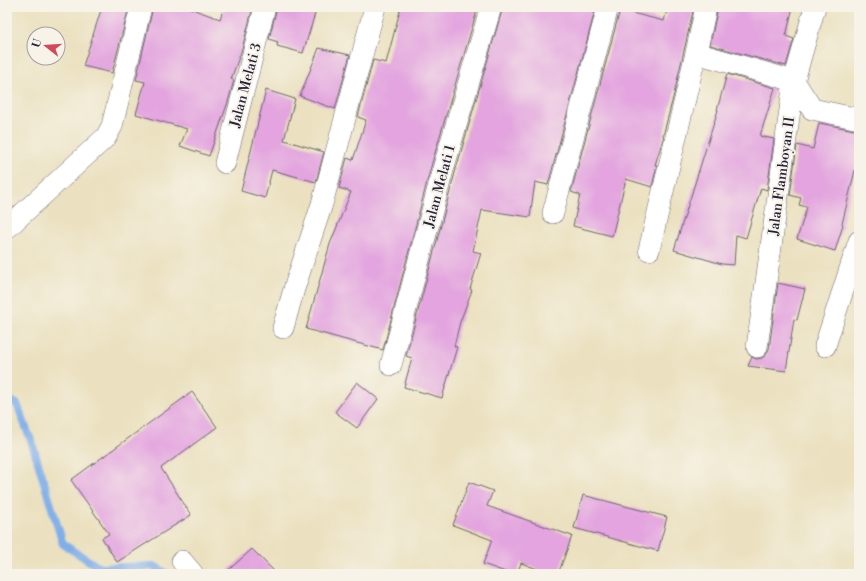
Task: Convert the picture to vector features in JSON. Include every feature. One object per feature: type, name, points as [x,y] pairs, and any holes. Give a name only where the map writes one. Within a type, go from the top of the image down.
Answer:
[{"type":"street","points":[[7,228],[106,137],[112,126],[141,7]]},
{"type":"street","name":"Jalan Melati 3","points":[[224,163],[265,7]]},
{"type":"street","points":[[283,328],[294,289],[322,204],[375,7]]},
{"type":"street","name":"Jalan Melati 1","points":[[392,365],[444,166],[491,7]]},
{"type":"street","points":[[553,213],[608,7]]},
{"type":"street","points":[[649,250],[706,7]]},
{"type":"street","name":"Jalan Flamboyan II","points":[[758,347],[794,81],[815,7]]},
{"type":"street","points":[[696,53],[794,81],[812,110],[859,119]]},
{"type":"street","points":[[825,346],[859,240]]},
{"type":"building","points":[[102,7],[129,7],[112,73],[83,66]]},
{"type":"building","points":[[153,7],[186,7],[220,19],[224,7],[253,7],[241,52],[231,79],[234,80],[228,102],[209,156],[180,146],[187,129],[136,114],[145,82],[136,80]]},
{"type":"building","points":[[277,7],[317,7],[303,53],[277,46],[278,42],[269,39]]},
{"type":"building","points":[[401,7],[478,7],[432,163],[383,350],[306,329],[330,244],[351,192],[339,188],[347,158],[353,160],[366,120],[358,117],[373,60],[386,63]]},
{"type":"building","points":[[503,7],[596,7],[548,185],[535,182],[530,217],[482,210],[473,251],[481,253],[470,289],[472,290],[460,322],[454,346],[457,347],[442,398],[404,387],[412,358],[406,356],[456,169]]},
{"type":"building","points":[[668,7],[694,7],[664,137],[655,165],[657,165],[652,187],[626,179],[612,236],[573,226],[580,195],[571,192],[620,10],[664,21]]},
{"type":"building","points":[[718,7],[793,7],[786,36],[794,39],[786,66],[710,45]]},
{"type":"building","points":[[319,48],[350,55],[335,109],[300,96]]},
{"type":"building","points":[[727,74],[775,88],[760,136],[774,139],[767,190],[761,188],[746,238],[736,235],[734,265],[722,264],[674,250],[718,110]]},
{"type":"building","points":[[266,90],[295,99],[284,140],[324,152],[316,182],[272,170],[265,198],[241,191]]},
{"type":"building","points":[[819,123],[859,131],[859,154],[843,225],[835,251],[797,239],[807,207],[799,205],[801,198],[790,195],[797,145],[813,149]]},
{"type":"building","points":[[778,283],[805,289],[797,320],[794,319],[786,371],[748,366],[752,357],[756,359],[762,358],[766,355],[769,349]]},
{"type":"building","points":[[357,382],[378,399],[357,428],[335,412]]},
{"type":"building","points":[[192,392],[217,427],[161,468],[191,515],[117,562],[102,538],[109,534],[71,480]]},
{"type":"building","points":[[469,482],[493,491],[487,506],[572,536],[558,574],[551,574],[521,563],[517,574],[511,574],[483,564],[492,540],[453,525]]},
{"type":"building","points":[[583,495],[667,517],[658,551],[574,528]]},
{"type":"building","points":[[252,549],[277,574],[224,574]]},
{"type":"waterway","points":[[7,399],[17,404],[32,443],[63,544],[100,568],[154,566],[167,574]]}]
